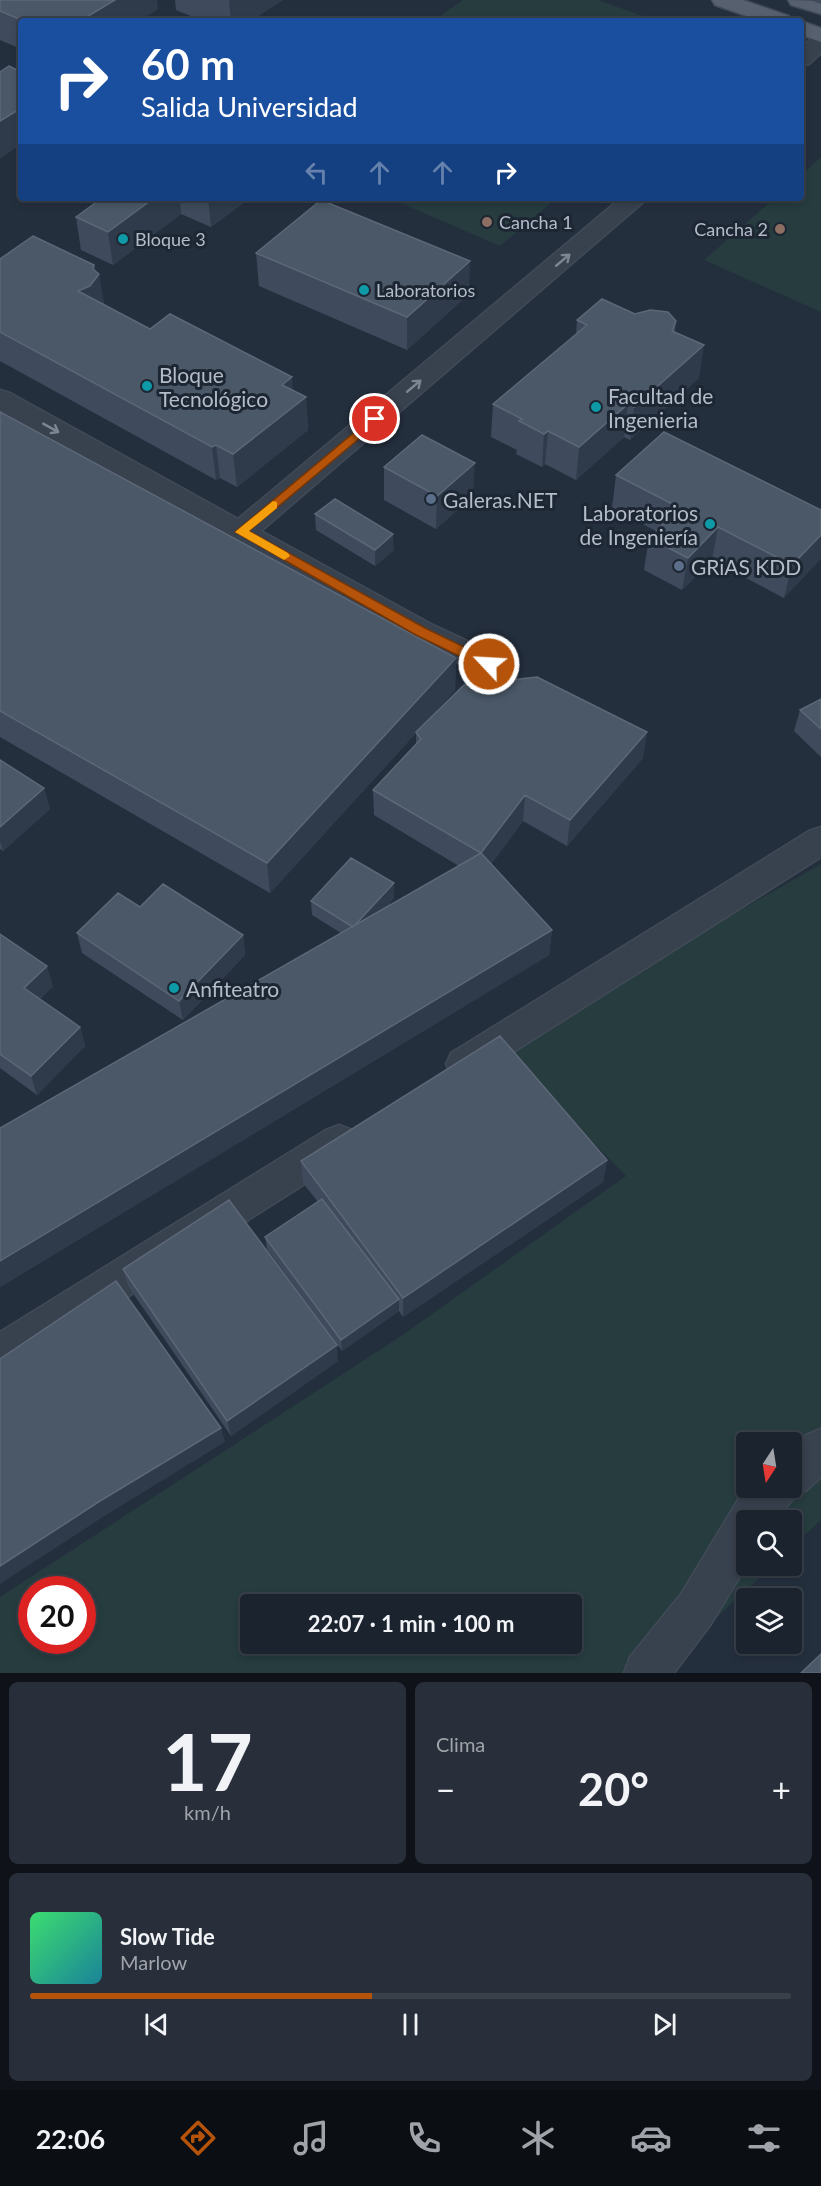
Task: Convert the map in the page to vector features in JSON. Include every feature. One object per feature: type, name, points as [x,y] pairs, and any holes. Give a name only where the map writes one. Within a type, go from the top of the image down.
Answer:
[{"type":"main road","points":[[723,0],[773,18]]},
{"type":"main road","points":[[799,0],[821,8]]},
{"type":"main road","points":[[804,29],[821,35]]},
{"type":"lane","points":[[804,56],[821,42]]},
{"type":"lane","points":[[241,532],[632,201]]},
{"type":"lane","points":[[0,399],[420,632],[489,664]]},
{"type":"lane","points":[[436,1081],[821,840]]},
{"type":"lane","points":[[0,1355],[365,1126]]},
{"type":"lane","points":[[802,1466],[821,1450]]},
{"type":"lane","points":[[646,1673],[696,1609],[736,1543]]},
{"type":"green space","points":[[463,0],[598,0],[648,18],[437,18]]},
{"type":"green space","name":"Cancha 2","points":[[821,157],[821,312],[704,260],[772,201],[804,201],[804,172]]},
{"type":"green space","name":"Cancha 1","points":[[396,201],[553,201],[500,246]]},
{"type":"green space","points":[[821,864],[821,1520],[802,1538],[802,1510],[736,1510],[736,1576],[761,1576],[748,1588],[736,1588],[736,1599],[657,1673],[0,1673],[0,1597],[18,1585],[18,1654],[96,1654],[96,1576],[32,1576],[401,1336],[626,1176],[500,1047]]},
{"type":"building","points":[[0,0],[115,0],[85,18],[18,18],[0,11]]},
{"type":"building","points":[[9,66],[18,70],[18,110],[0,121],[0,72]]},
{"type":"building","points":[[98,201],[150,201],[108,232],[76,217]]},
{"type":"building","points":[[320,201],[323,201],[470,261],[407,317],[256,253]]},
{"type":"building","name":"Bloque Tecnológico","points":[[33,236],[94,265],[93,269],[99,274],[90,286],[78,291],[150,329],[170,314],[292,377],[282,385],[306,397],[233,454],[216,445],[212,447],[0,332],[0,259]]},
{"type":"building","points":[[602,299],[635,314],[650,310],[668,312],[676,321],[672,331],[704,345],[634,407],[628,404],[579,447],[548,431],[544,434],[493,404],[587,325],[577,320]]},
{"type":"building","points":[[0,412],[456,658],[267,863],[0,711]]},
{"type":"building","points":[[664,432],[821,510],[821,535],[792,565],[718,527],[688,558],[649,538],[680,508],[616,475]]},
{"type":"building","points":[[422,435],[475,463],[437,496],[384,467]]},
{"type":"building","points":[[335,499],[393,534],[375,550],[315,514]]},
{"type":"building","points":[[537,677],[647,732],[570,820],[525,795],[481,853],[373,790],[421,739],[416,732],[464,685]]},
{"type":"building","points":[[821,699],[821,729],[800,710]]},
{"type":"building","points":[[0,760],[44,788],[0,827]]},
{"type":"building","points":[[481,853],[552,930],[0,1261],[0,1128]]},
{"type":"building","points":[[351,858],[394,883],[353,927],[311,901]]},
{"type":"building","name":"Anfiteatro","points":[[163,884],[243,935],[179,1001],[77,933],[118,893],[140,907]]},
{"type":"building","points":[[0,934],[47,966],[24,988],[80,1027],[31,1076],[0,1054]]},
{"type":"building","points":[[500,1036],[607,1160],[403,1298],[301,1161]]},
{"type":"building","points":[[322,1199],[399,1299],[341,1340],[265,1237]]},
{"type":"building","points":[[229,1200],[337,1345],[227,1421],[123,1269]]},
{"type":"building","points":[[116,1281],[221,1428],[100,1501],[0,1566],[0,1359]]},
{"type":"building","points":[[821,1654],[821,1673],[801,1673]]},
{"type":"slow traffic","points":[[273,505],[241,532],[284,556]]},
{"type":"place","name":"Cancha 1","points":[[487,222]]},
{"type":"place","name":"Cancha 2","points":[[780,229]]},
{"type":"place","name":"Bloque 3","points":[[123,239]]},
{"type":"place","name":"Laboratorios","points":[[364,290]]},
{"type":"place","name":"Bloque Tecnológico","points":[[147,386]]},
{"type":"place","name":"Facultad de Ingenieria","points":[[596,407]]},
{"type":"place","name":"Galeras.NET","points":[[431,499]]},
{"type":"place","name":"Laboratorios de Ingeniería","points":[[710,524]]},
{"type":"place","name":"GRiAS KDD","points":[[679,566]]},
{"type":"place","name":"Anfiteatro","points":[[174,988]]},
{"type":"route","points":[[375,419],[241,532],[420,632],[489,664]]}]
